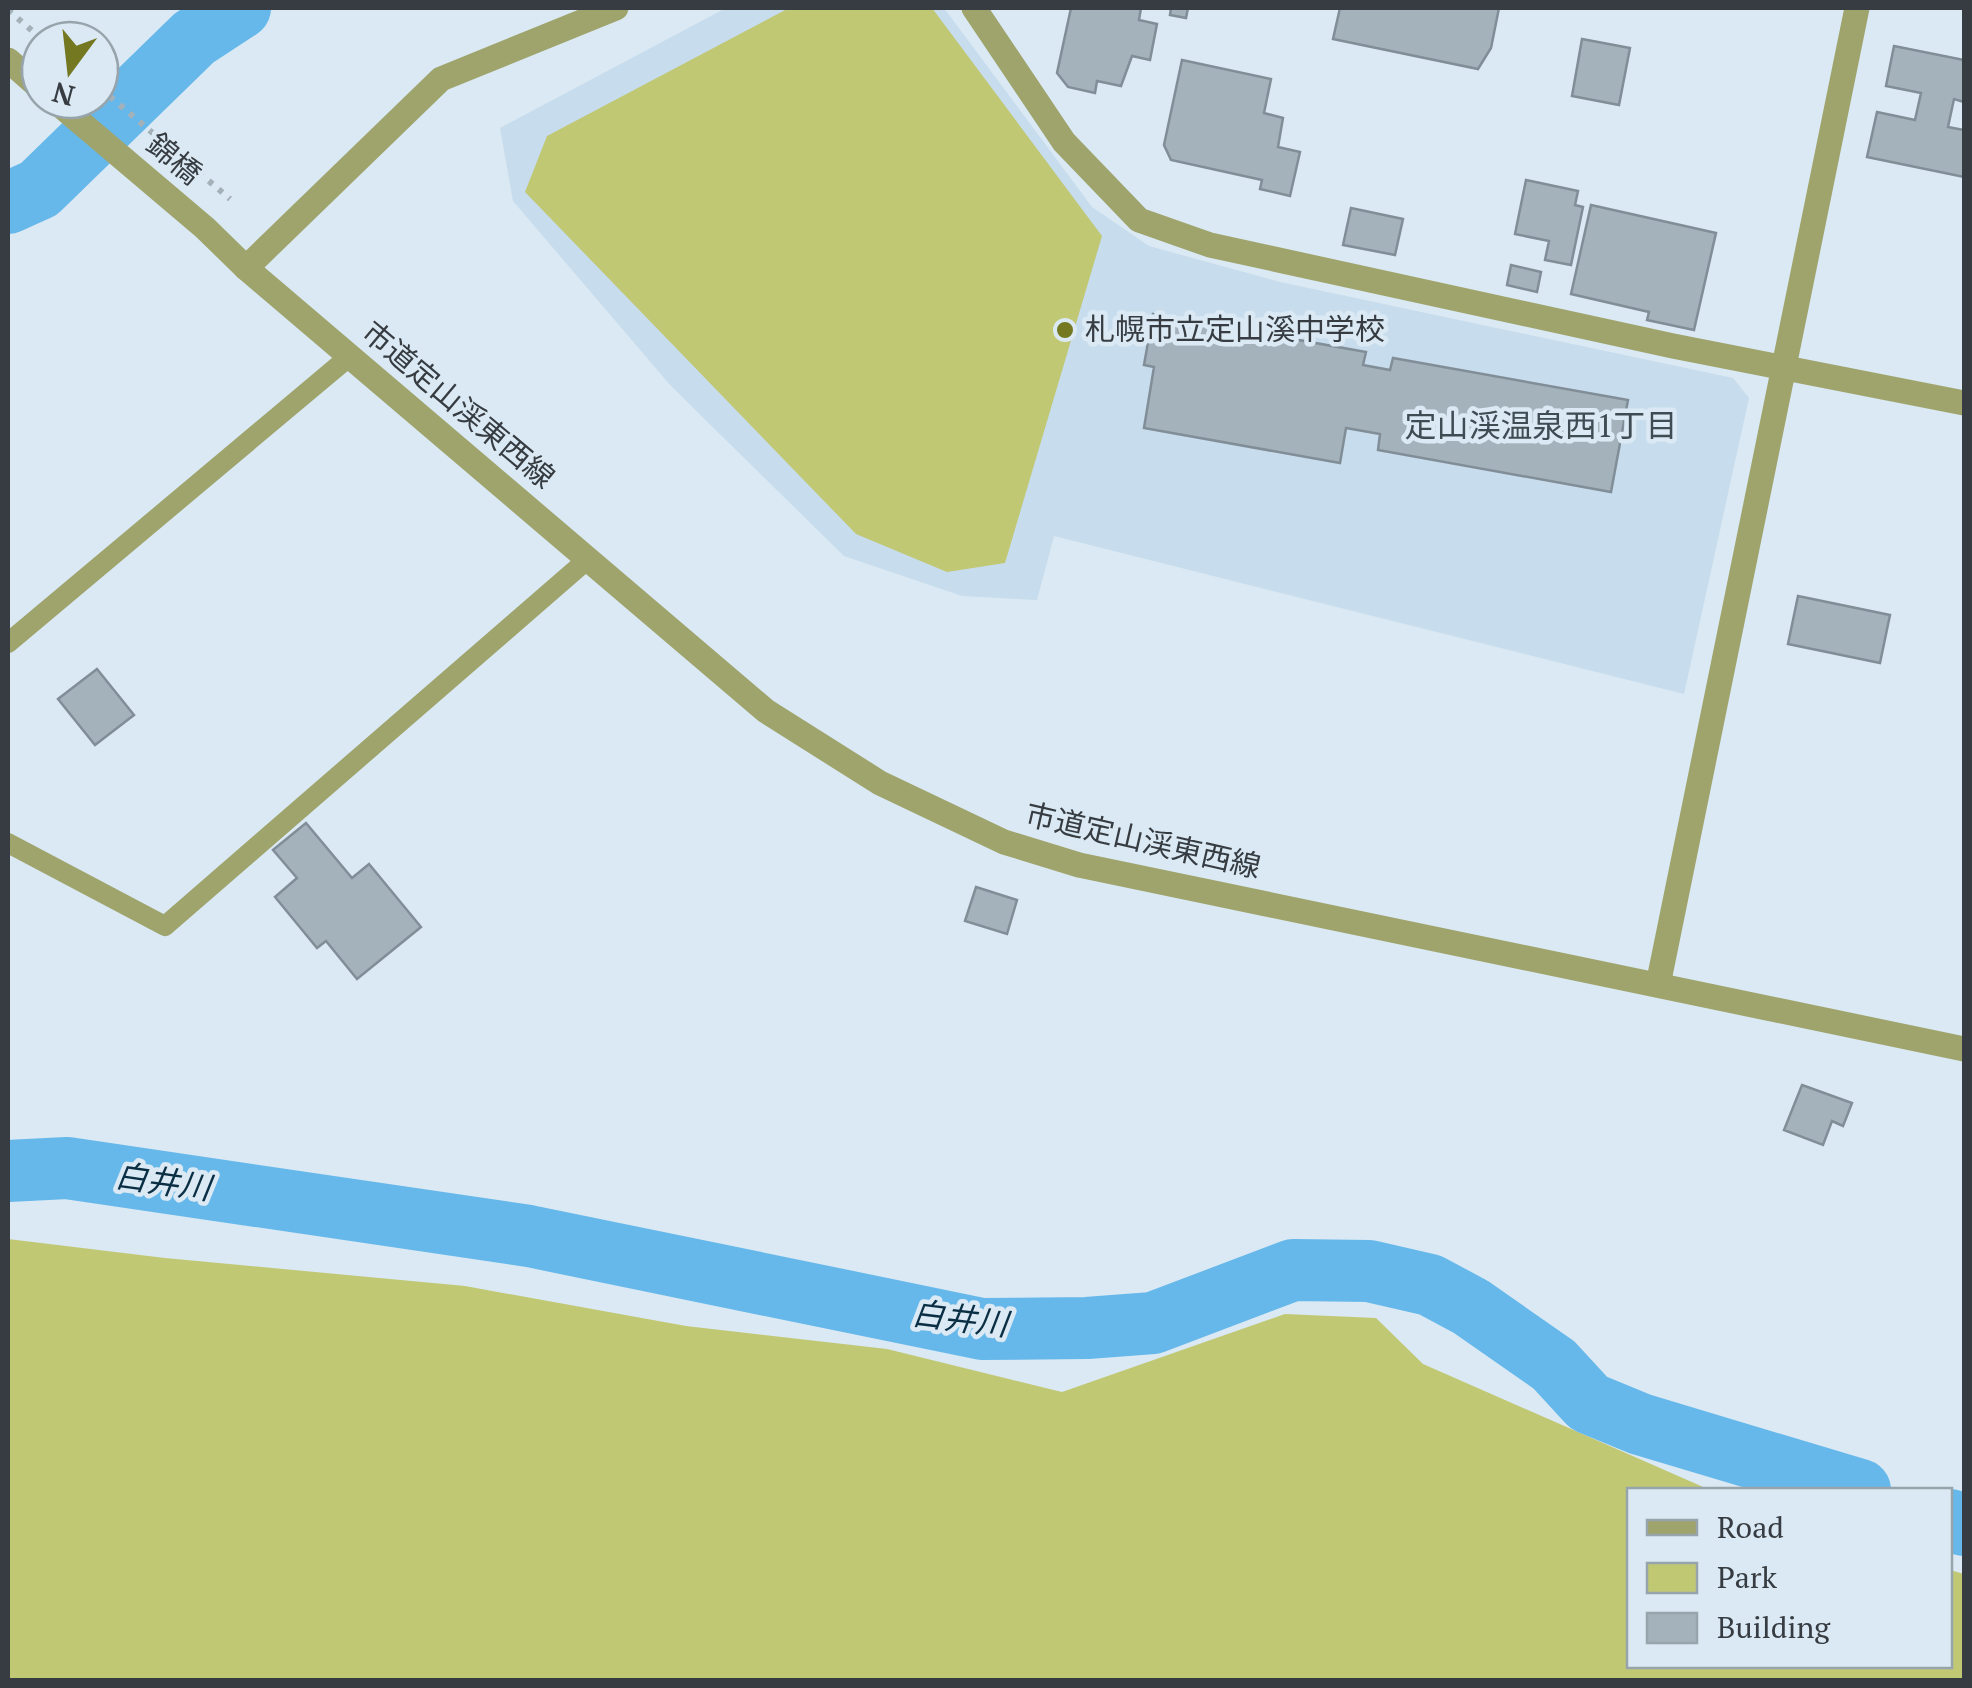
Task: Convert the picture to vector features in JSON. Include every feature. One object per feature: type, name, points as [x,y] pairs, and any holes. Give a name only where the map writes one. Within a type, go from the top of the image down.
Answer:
[{"type":"street","points":[[246,268],[441,78],[616,8]]},
{"type":"street","points":[[974,8],[1064,142],[1139,220],[1210,245],[1964,403]]},
{"type":"street","points":[[1658,985],[1857,8]]},
{"type":"street","name":"錦橋","points":[[78,120],[205,228]]},
{"type":"street","name":"市道定山渓東西線","points":[[205,228],[246,268],[766,711],[880,784],[1004,842],[1079,865],[1964,1049]]},
{"type":"lane","points":[[8,643],[350,356]]},
{"type":"lane","points":[[8,843],[165,926],[588,559]]},
{"type":"path","points":[[120,105],[230,198]]},
{"type":"shaded area","name":"札幌市立定山溪中学校","points":[[726,8],[944,8],[1092,207],[1149,246],[1280,282],[1733,378],[1749,398],[1684,694],[1054,536],[1037,600],[962,596],[844,556],[671,386],[513,201],[500,128]]},
{"type":"green space","points":[[789,8],[932,8],[1102,236],[1005,563],[947,572],[856,534],[525,192],[547,136]]},
{"type":"green space","points":[[8,1239],[465,1286],[686,1326],[887,1349],[1062,1392],[1285,1314],[1376,1318],[1423,1364],[1705,1488],[1627,1488],[1627,1668],[1952,1668],[1952,1571],[1964,1574],[1964,1680],[8,1680]]},
{"type":"building","points":[[1071,8],[1141,8],[1139,20],[1157,24],[1150,60],[1132,56],[1121,86],[1097,81],[1095,93],[1068,87],[1057,73]]},
{"type":"building","points":[[1171,8],[1188,8],[1186,18],[1170,15]]},
{"type":"building","points":[[1340,8],[1499,8],[1491,48],[1478,69],[1333,39]]},
{"type":"building","points":[[1582,39],[1630,48],[1619,105],[1572,96]]},
{"type":"building","points":[[1894,46],[1964,60],[1964,102],[1954,99],[1948,127],[1964,130],[1964,177],[1867,157],[1877,112],[1915,120],[1921,93],[1886,86]]},
{"type":"building","points":[[1182,60],[1271,79],[1264,113],[1283,118],[1278,147],[1300,152],[1290,196],[1260,189],[1262,180],[1171,160],[1164,145]]},
{"type":"building","points":[[1526,180],[1578,191],[1575,205],[1583,207],[1571,265],[1545,260],[1549,241],[1515,234]]},
{"type":"building","points":[[1591,205],[1716,233],[1694,330],[1647,320],[1649,312],[1571,294]]},
{"type":"building","points":[[1351,208],[1403,219],[1395,255],[1343,245]]},
{"type":"building","points":[[1511,265],[1541,272],[1537,292],[1507,285]]},
{"type":"building","points":[[1153,314],[1366,352],[1363,365],[1390,370],[1393,358],[1628,400],[1611,492],[1378,450],[1380,434],[1346,428],[1340,463],[1144,428],[1154,367],[1144,365]]},
{"type":"building","points":[[1798,596],[1890,615],[1880,663],[1788,644]]},
{"type":"building","points":[[97,669],[134,715],[95,745],[58,699]]},
{"type":"building","points":[[306,823],[352,878],[369,864],[421,927],[357,979],[326,941],[317,948],[275,897],[297,878],[273,850]]},
{"type":"building","points":[[976,887],[1017,900],[1007,934],[965,921]]},
{"type":"building","points":[[1802,1085],[1852,1103],[1843,1126],[1832,1121],[1823,1145],[1784,1130]]},
{"type":"waterway","points":[[8,203],[39,189],[194,38],[240,8]]},
{"type":"waterway","name":"白井川","points":[[8,1171],[67,1168],[529,1236],[982,1329],[1153,1323],[1293,1270],[1369,1271],[1430,1285],[1471,1307],[1554,1365],[1589,1403],[1640,1424],[1853,1488]]},
{"type":"waterway","name":"白井川","points":[[1952,1521],[1964,1525]]},
{"type":"place","name":"札幌市立定山溪中学校","points":[[1065,330]]},
{"type":"district","name":"定山渓温泉西1丁目","points":[[1541,426]]}]
